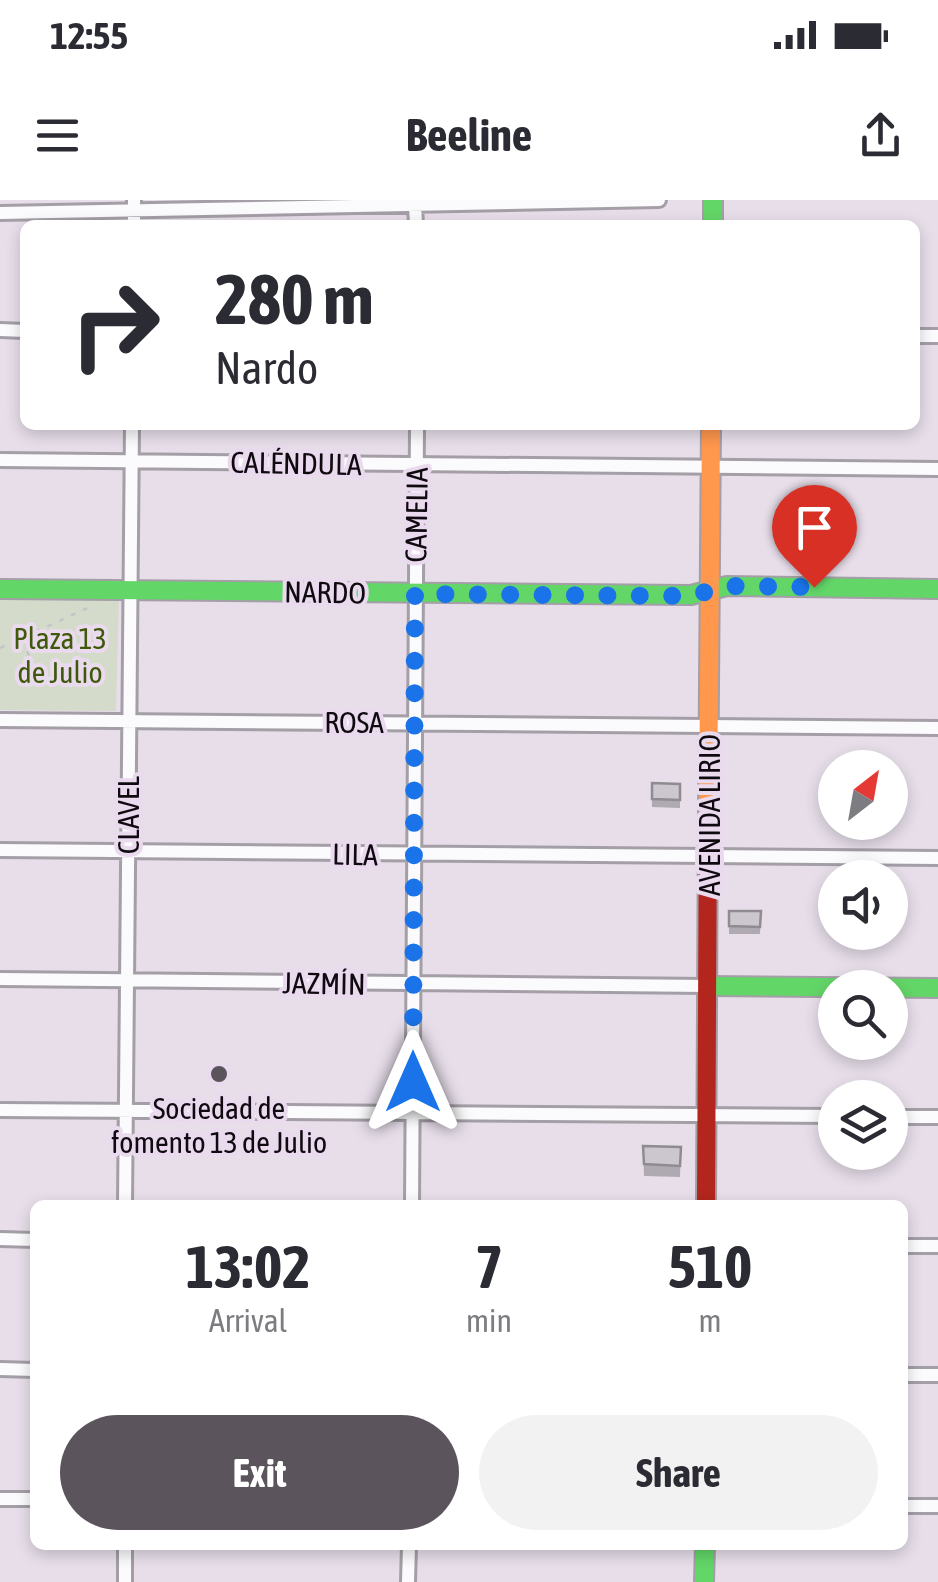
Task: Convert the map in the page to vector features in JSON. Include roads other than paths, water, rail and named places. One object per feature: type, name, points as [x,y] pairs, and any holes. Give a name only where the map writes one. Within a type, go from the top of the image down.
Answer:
[{"type":"main road","name":"AVENIDA LIRIO","points":[[706,1200],[711,430]]},
{"type":"main road","name":"NARDO","points":[[0,589],[691,596],[727,586],[938,589]]},
{"type":"main road","points":[[708,986],[938,988]]},
{"type":"main road","points":[[704,1550],[704,1582]]},
{"type":"street","points":[[0,213],[352,203],[659,200]]},
{"type":"street","points":[[416,205],[416,220]]},
{"type":"street","name":"CLAVEL","points":[[125,1200],[132,430]]},
{"type":"street","name":"CAMELIA","points":[[412,1200],[417,430]]},
{"type":"street","name":"CALÉNDULA","points":[[0,460],[938,469]]},
{"type":"street","name":"ROSA","points":[[0,720],[938,728]]},
{"type":"street","name":"LILA","points":[[0,850],[938,858]]},
{"type":"street","name":"JAZMÍN","points":[[0,979],[708,986]]},
{"type":"street","points":[[0,1110],[818,1116]]},
{"type":"street","points":[[908,1117],[938,1117]]},
{"type":"street","points":[[0,1240],[30,1240]]},
{"type":"street","points":[[908,1246],[938,1246]]},
{"type":"street","points":[[0,1370],[30,1370]]},
{"type":"street","points":[[908,1375],[938,1375]]},
{"type":"street","points":[[0,1499],[30,1499]]},
{"type":"street","points":[[908,1506],[938,1506]]},
{"type":"street","points":[[125,1550],[125,1582]]},
{"type":"street","points":[[408,1582],[409,1550]]},
{"type":"place","name":"Sociedad de fomento 13 de Julio","points":[[219,1074]]},
{"type":"park label","name":"Plaza 13 de Julio","points":[[60,655]]}]
